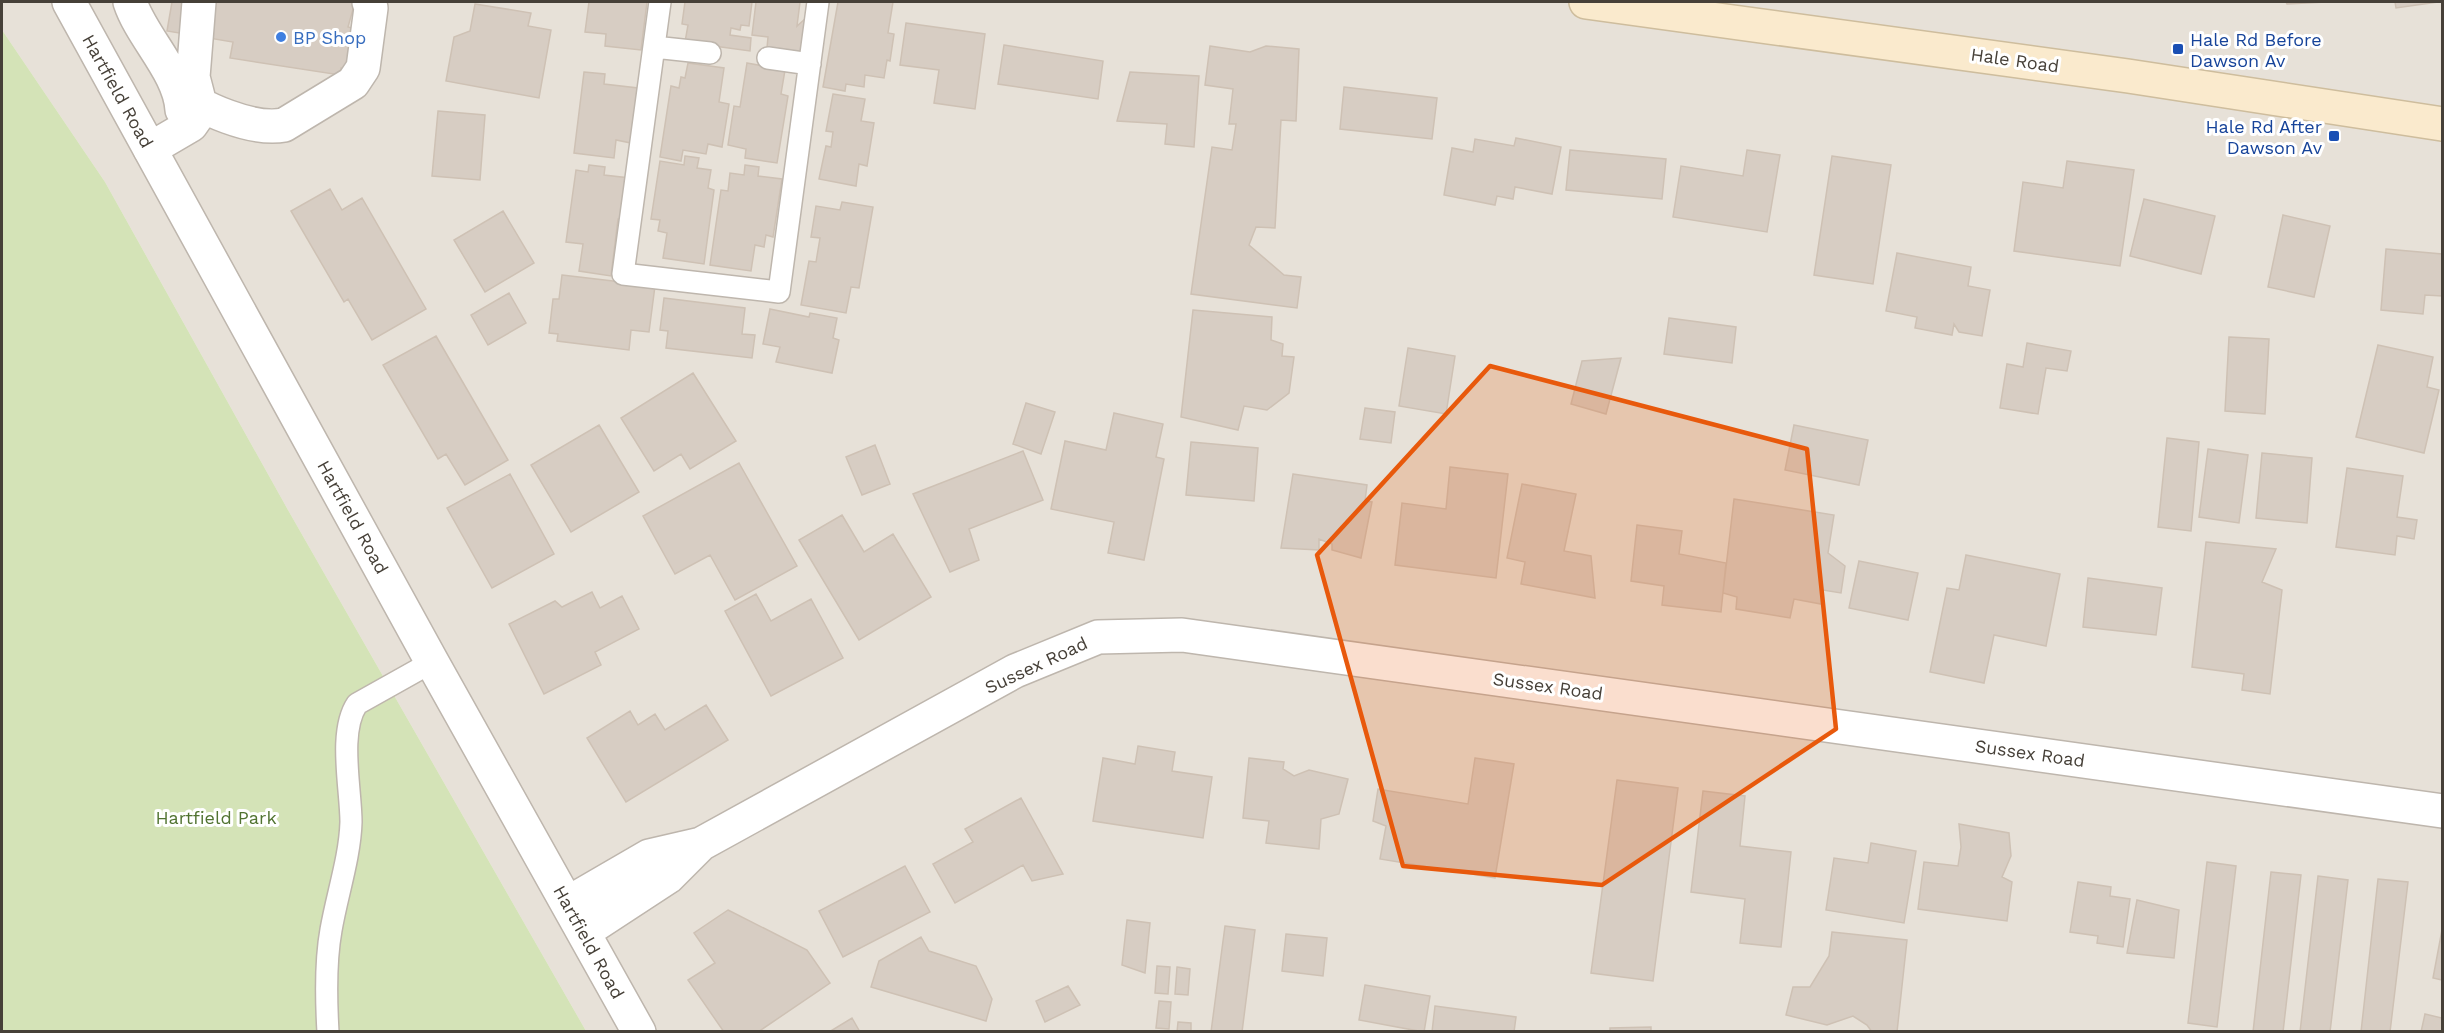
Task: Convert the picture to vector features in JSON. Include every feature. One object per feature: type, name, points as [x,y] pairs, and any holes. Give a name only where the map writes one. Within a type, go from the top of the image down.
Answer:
[{"type":"main road","name":"Hale Road","points":[[1586,2],[2139,78],[2442,124]]},
{"type":"street","name":"Hartfield Road","points":[[69,2],[162,142],[432,662],[639,1032]]},
{"type":"street","points":[[130,2],[142,27],[189,96],[198,115],[191,125],[162,142]]},
{"type":"street","points":[[189,96],[193,77],[199,2]]},
{"type":"street","points":[[189,96],[260,126],[271,128],[284,126],[353,83],[363,68],[371,8],[369,2]]},
{"type":"street","name":"Sussex Road","points":[[568,903],[649,856],[700,844],[1015,671],[1098,637],[1182,635],[2442,811]]},
{"type":"street","name":"Sussex Road","points":[[584,932],[668,878],[700,844]]},
{"type":"lane","points":[[660,2],[623,274],[779,292],[818,2]]},
{"type":"lane","points":[[654,46],[710,53]]},
{"type":"lane","points":[[768,58],[810,64]]},
{"type":"lane","points":[[328,1032],[326,991],[330,934],[350,839],[346,745],[351,715],[357,705],[432,662]]},
{"type":"highlighted area","points":[[1490,366],[1807,449],[1836,729],[1602,885],[1403,866],[1317,555]]},
{"type":"shaded area","points":[[2,2],[2442,2],[2442,1031],[586,1031],[288,510],[105,182],[2,30]]},
{"type":"green space","name":"Hartfield Park","points":[[2,30],[105,182],[288,510],[586,1031],[2,1031]]},
{"type":"building","name":"BP Shop","points":[[172,2],[355,2],[348,27],[364,31],[357,69],[341,68],[340,75],[230,58],[233,42],[167,31]]},
{"type":"building","points":[[589,2],[647,2],[641,50],[605,46],[606,34],[585,32]]},
{"type":"building","points":[[685,2],[752,2],[749,26],[741,25],[740,30],[731,28],[730,35],[751,38],[750,51],[685,42],[688,25],[682,24]]},
{"type":"building","points":[[756,2],[800,2],[797,26],[806,18],[802,52],[767,48],[768,37],[752,35]]},
{"type":"building","points":[[838,2],[893,2],[888,33],[894,34],[890,61],[887,60],[884,78],[865,75],[864,87],[846,84],[845,91],[823,87]]},
{"type":"building","points":[[2286,2],[2326,2],[2287,4]]},
{"type":"building","points":[[2395,2],[2438,2],[2396,8]]},
{"type":"building","points":[[475,4],[531,13],[528,26],[551,30],[539,98],[446,81],[454,37],[470,31]]},
{"type":"building","points":[[906,23],[985,34],[975,109],[934,103],[939,70],[900,65]]},
{"type":"building","points":[[1004,45],[1103,61],[1098,99],[998,84]]},
{"type":"building","points":[[1210,46],[1250,52],[1266,46],[1299,49],[1296,121],[1281,120],[1275,228],[1256,227],[1249,245],[1284,275],[1301,277],[1297,308],[1191,294],[1212,147],[1232,150],[1236,124],[1229,124],[1233,89],[1205,85]]},
{"type":"building","points":[[688,63],[724,68],[719,102],[729,104],[722,147],[708,144],[706,154],[683,150],[681,161],[660,157],[671,86],[679,88],[681,77],[685,78]]},
{"type":"building","points":[[747,63],[785,70],[781,94],[788,96],[777,163],[745,158],[746,149],[728,145],[734,106],[740,107]]},
{"type":"building","points":[[584,72],[605,74],[604,84],[638,88],[631,143],[616,140],[614,158],[574,153]]},
{"type":"building","points":[[1130,72],[1199,76],[1194,147],[1165,144],[1167,124],[1117,121]]},
{"type":"building","points":[[1344,87],[1437,98],[1432,139],[1340,129]]},
{"type":"building","points":[[833,94],[865,99],[861,121],[874,123],[867,166],[859,164],[856,186],[819,179],[826,146],[831,147],[833,132],[826,131]]},
{"type":"building","points":[[438,111],[485,115],[480,180],[432,176]]},
{"type":"building","points":[[1516,138],[1561,147],[1552,194],[1515,187],[1513,199],[1497,196],[1495,205],[1444,195],[1452,148],[1473,152],[1475,139],[1514,146]]},
{"type":"building","points":[[1570,150],[1666,159],[1662,199],[1566,190]]},
{"type":"building","points":[[1747,150],[1780,155],[1767,232],[1673,217],[1681,166],[1743,176]]},
{"type":"building","points":[[685,156],[699,158],[697,168],[711,170],[708,188],[714,190],[704,264],[663,258],[667,233],[658,231],[660,220],[651,219],[660,161],[684,165]]},
{"type":"building","points":[[1832,156],[1891,165],[1873,284],[1814,275]]},
{"type":"building","points":[[2067,161],[2134,170],[2120,266],[2014,251],[2023,182],[2063,188]]},
{"type":"building","points":[[589,165],[605,167],[604,175],[630,178],[624,220],[618,219],[611,276],[579,271],[583,244],[566,242],[576,170],[588,172]]},
{"type":"building","points":[[745,165],[759,167],[758,176],[782,179],[773,237],[766,235],[764,247],[755,245],[751,271],[710,265],[721,190],[728,191],[730,173],[744,175]]},
{"type":"building","points":[[330,189],[342,210],[362,198],[426,309],[372,340],[348,299],[344,302],[291,211]]},
{"type":"building","points":[[2144,199],[2215,216],[2201,274],[2130,256]]},
{"type":"building","points":[[842,202],[873,207],[859,288],[851,287],[846,313],[801,305],[809,261],[816,262],[820,238],[811,237],[816,206],[840,210]]},
{"type":"building","points":[[503,211],[534,263],[485,292],[454,240]]},
{"type":"building","points":[[2283,215],[2330,226],[2314,297],[2268,287]]},
{"type":"building","points":[[2386,249],[2442,254],[2442,296],[2425,295],[2423,314],[2381,310]]},
{"type":"building","points":[[1897,253],[1971,267],[1968,286],[1990,290],[1982,336],[1959,332],[1954,324],[1952,335],[1915,328],[1917,317],[1886,311]]},
{"type":"building","points":[[562,275],[655,286],[649,332],[631,330],[629,350],[557,341],[558,334],[549,333],[553,299],[559,299]]},
{"type":"building","points":[[509,293],[526,323],[488,345],[471,315]]},
{"type":"building","points":[[664,298],[745,308],[742,334],[755,335],[752,358],[666,348],[668,331],[660,330]]},
{"type":"building","points":[[770,309],[809,317],[810,313],[837,318],[833,338],[839,340],[832,373],[776,362],[780,347],[763,344]]},
{"type":"building","points":[[1193,310],[1272,317],[1271,340],[1283,344],[1282,356],[1294,357],[1289,393],[1267,410],[1244,406],[1238,430],[1181,417]]},
{"type":"building","points":[[1669,318],[1736,327],[1732,363],[1664,354]]},
{"type":"building","points":[[436,336],[508,460],[465,485],[446,454],[438,459],[383,365]]},
{"type":"building","points":[[2229,337],[2269,339],[2265,414],[2225,411]]},
{"type":"building","points":[[2027,343],[2071,351],[2067,371],[2046,368],[2038,414],[2000,408],[2007,364],[2023,367]]},
{"type":"building","points":[[2378,345],[2433,357],[2427,387],[2439,390],[2424,453],[2356,437]]},
{"type":"building","points":[[1408,348],[1455,356],[1446,414],[1399,406]]},
{"type":"building","points":[[1621,358],[1606,414],[1571,404],[1582,361]]},
{"type":"building","points":[[693,373],[736,441],[690,469],[681,454],[654,471],[621,418]]},
{"type":"building","points":[[1026,403],[1055,412],[1041,454],[1013,444]]},
{"type":"building","points":[[1365,408],[1395,412],[1391,443],[1360,439]]},
{"type":"building","points":[[1114,413],[1163,424],[1156,457],[1164,459],[1144,560],[1108,553],[1114,522],[1051,509],[1065,441],[1106,450]]},
{"type":"building","points":[[599,425],[639,492],[571,532],[531,465]]},
{"type":"building","points":[[1794,425],[1868,440],[1859,485],[1785,470]]},
{"type":"building","points":[[2167,438],[2199,442],[2191,531],[2158,527]]},
{"type":"building","points":[[1191,442],[1258,448],[1254,501],[1186,495]]},
{"type":"building","points":[[875,445],[890,484],[862,495],[846,457]]},
{"type":"building","points":[[2208,449],[2248,455],[2239,523],[2199,517]]},
{"type":"building","points":[[1023,451],[1043,500],[969,529],[979,560],[950,572],[913,494]]},
{"type":"building","points":[[2262,453],[2312,458],[2307,523],[2256,518]]},
{"type":"building","points":[[739,463],[797,566],[735,600],[710,555],[675,574],[643,516]]},
{"type":"building","points":[[1450,467],[1508,474],[1496,578],[1395,565],[1402,503],[1446,509]]},
{"type":"building","points":[[2347,468],[2403,476],[2397,517],[2417,520],[2414,539],[2397,536],[2395,555],[2336,547]]},
{"type":"building","points":[[510,474],[554,554],[492,588],[447,508]]},
{"type":"building","points":[[1293,474],[1367,485],[1365,501],[1372,502],[1361,558],[1332,550],[1332,544],[1319,539],[1319,550],[1281,548]]},
{"type":"building","points":[[1522,484],[1576,494],[1564,551],[1591,556],[1595,598],[1521,584],[1525,562],[1507,558]]},
{"type":"building","points":[[1734,499],[1834,515],[1828,553],[1845,566],[1841,593],[1823,590],[1821,604],[1794,599],[1790,618],[1736,609],[1737,597],[1723,593]]},
{"type":"building","points":[[842,515],[864,552],[893,534],[931,597],[859,640],[799,540]]},
{"type":"building","points":[[1637,525],[1682,531],[1679,554],[1726,563],[1721,612],[1662,605],[1664,586],[1631,581]]},
{"type":"building","points":[[2206,542],[2276,549],[2262,582],[2282,590],[2270,694],[2242,690],[2244,674],[2192,667]]},
{"type":"building","points":[[1966,555],[2060,574],[2046,646],[1994,635],[1984,683],[1930,672],[1947,588],[1959,590]]},
{"type":"building","points":[[1859,561],[1918,573],[1908,620],[1849,608]]},
{"type":"building","points":[[2088,578],[2162,588],[2156,635],[2083,627]]},
{"type":"building","points":[[592,592],[600,608],[622,596],[639,629],[595,652],[601,665],[544,694],[509,624],[555,601],[562,607]]},
{"type":"building","points":[[756,594],[771,621],[811,599],[843,658],[771,696],[725,611]]},
{"type":"building","points":[[706,705],[728,740],[626,802],[587,738],[630,711],[638,725],[655,714],[665,730]]},
{"type":"building","points":[[1138,746],[1175,752],[1172,771],[1212,777],[1203,838],[1093,821],[1103,758],[1135,764]]},
{"type":"building","points":[[1249,758],[1284,762],[1283,769],[1294,776],[1309,770],[1348,779],[1339,814],[1321,819],[1319,849],[1266,843],[1269,821],[1243,818]]},
{"type":"building","points":[[1475,758],[1514,764],[1495,878],[1380,859],[1386,826],[1373,821],[1378,789],[1468,804]]},
{"type":"building","points":[[1617,780],[1678,788],[1653,981],[1591,973]]},
{"type":"building","points":[[1703,791],[1745,796],[1740,846],[1791,852],[1781,947],[1740,943],[1745,899],[1691,892]]},
{"type":"building","points":[[1021,798],[1063,874],[1032,881],[1023,865],[955,903],[933,864],[973,842],[965,829]]},
{"type":"building","points":[[1959,824],[2009,833],[2011,856],[2002,877],[2012,882],[2007,921],[1918,909],[1924,862],[1958,866],[1961,847]]},
{"type":"building","points":[[1871,843],[1916,851],[1904,923],[1826,910],[1834,858],[1868,863]]},
{"type":"building","points":[[2207,862],[2236,866],[2217,1027],[2188,1023]]},
{"type":"building","points":[[905,866],[930,912],[843,957],[819,911]]},
{"type":"building","points":[[2271,872],[2301,875],[2283,1032],[2253,1032]]},
{"type":"building","points":[[2318,876],[2348,880],[2330,1032],[2300,1032]]},
{"type":"building","points":[[2378,879],[2408,882],[2390,1032],[2361,1032]]},
{"type":"building","points":[[2078,882],[2111,887],[2110,896],[2130,899],[2123,947],[2097,943],[2098,936],[2070,932]]},
{"type":"building","points":[[2137,900],[2179,910],[2174,958],[2127,953]]},
{"type":"building","points":[[728,910],[807,950],[830,983],[758,1032],[724,1032],[688,980],[715,963],[694,933]]},
{"type":"building","points":[[1127,920],[1150,923],[1145,973],[1122,965]]},
{"type":"building","points":[[1225,926],[1255,930],[1242,1032],[1211,1032]]},
{"type":"building","points":[[2442,930],[2442,980],[2433,978]]},
{"type":"building","points":[[1832,932],[1907,940],[1897,1032],[1872,1032],[1867,1025],[1853,1016],[1827,1025],[1786,1015],[1793,987],[1810,987],[1829,956]]},
{"type":"building","points":[[1286,934],[1327,938],[1323,976],[1282,971]]},
{"type":"building","points":[[921,937],[929,951],[976,966],[992,999],[986,1021],[871,987],[879,961]]},
{"type":"building","points":[[1157,966],[1170,967],[1168,994],[1155,993]]},
{"type":"building","points":[[1177,967],[1190,969],[1188,995],[1175,994]]},
{"type":"building","points":[[1365,985],[1430,996],[1424,1032],[1359,1020]]},
{"type":"building","points":[[1068,986],[1080,1005],[1045,1022],[1036,1001]]},
{"type":"building","points":[[1159,1001],[1171,1002],[1169,1029],[1156,1028]]},
{"type":"building","points":[[1435,1006],[1516,1017],[1514,1032],[1432,1032]]},
{"type":"building","points":[[2425,1014],[2442,1018],[2442,1032],[2421,1032]]},
{"type":"building","points":[[852,1018],[860,1032],[829,1032]]},
{"type":"building","points":[[1178,1022],[1191,1023],[1191,1032],[1177,1032]]},
{"type":"building","points":[[1651,1027],[1651,1032],[1610,1032],[1610,1028]]},
{"type":"place","name":"BP Shop","points":[[281,37]]},
{"type":"place","name":"Hale Rd Before Dawson Av","points":[[2178,49]]},
{"type":"place","name":"Hale Rd After Dawson Av","points":[[2334,136]]}]
